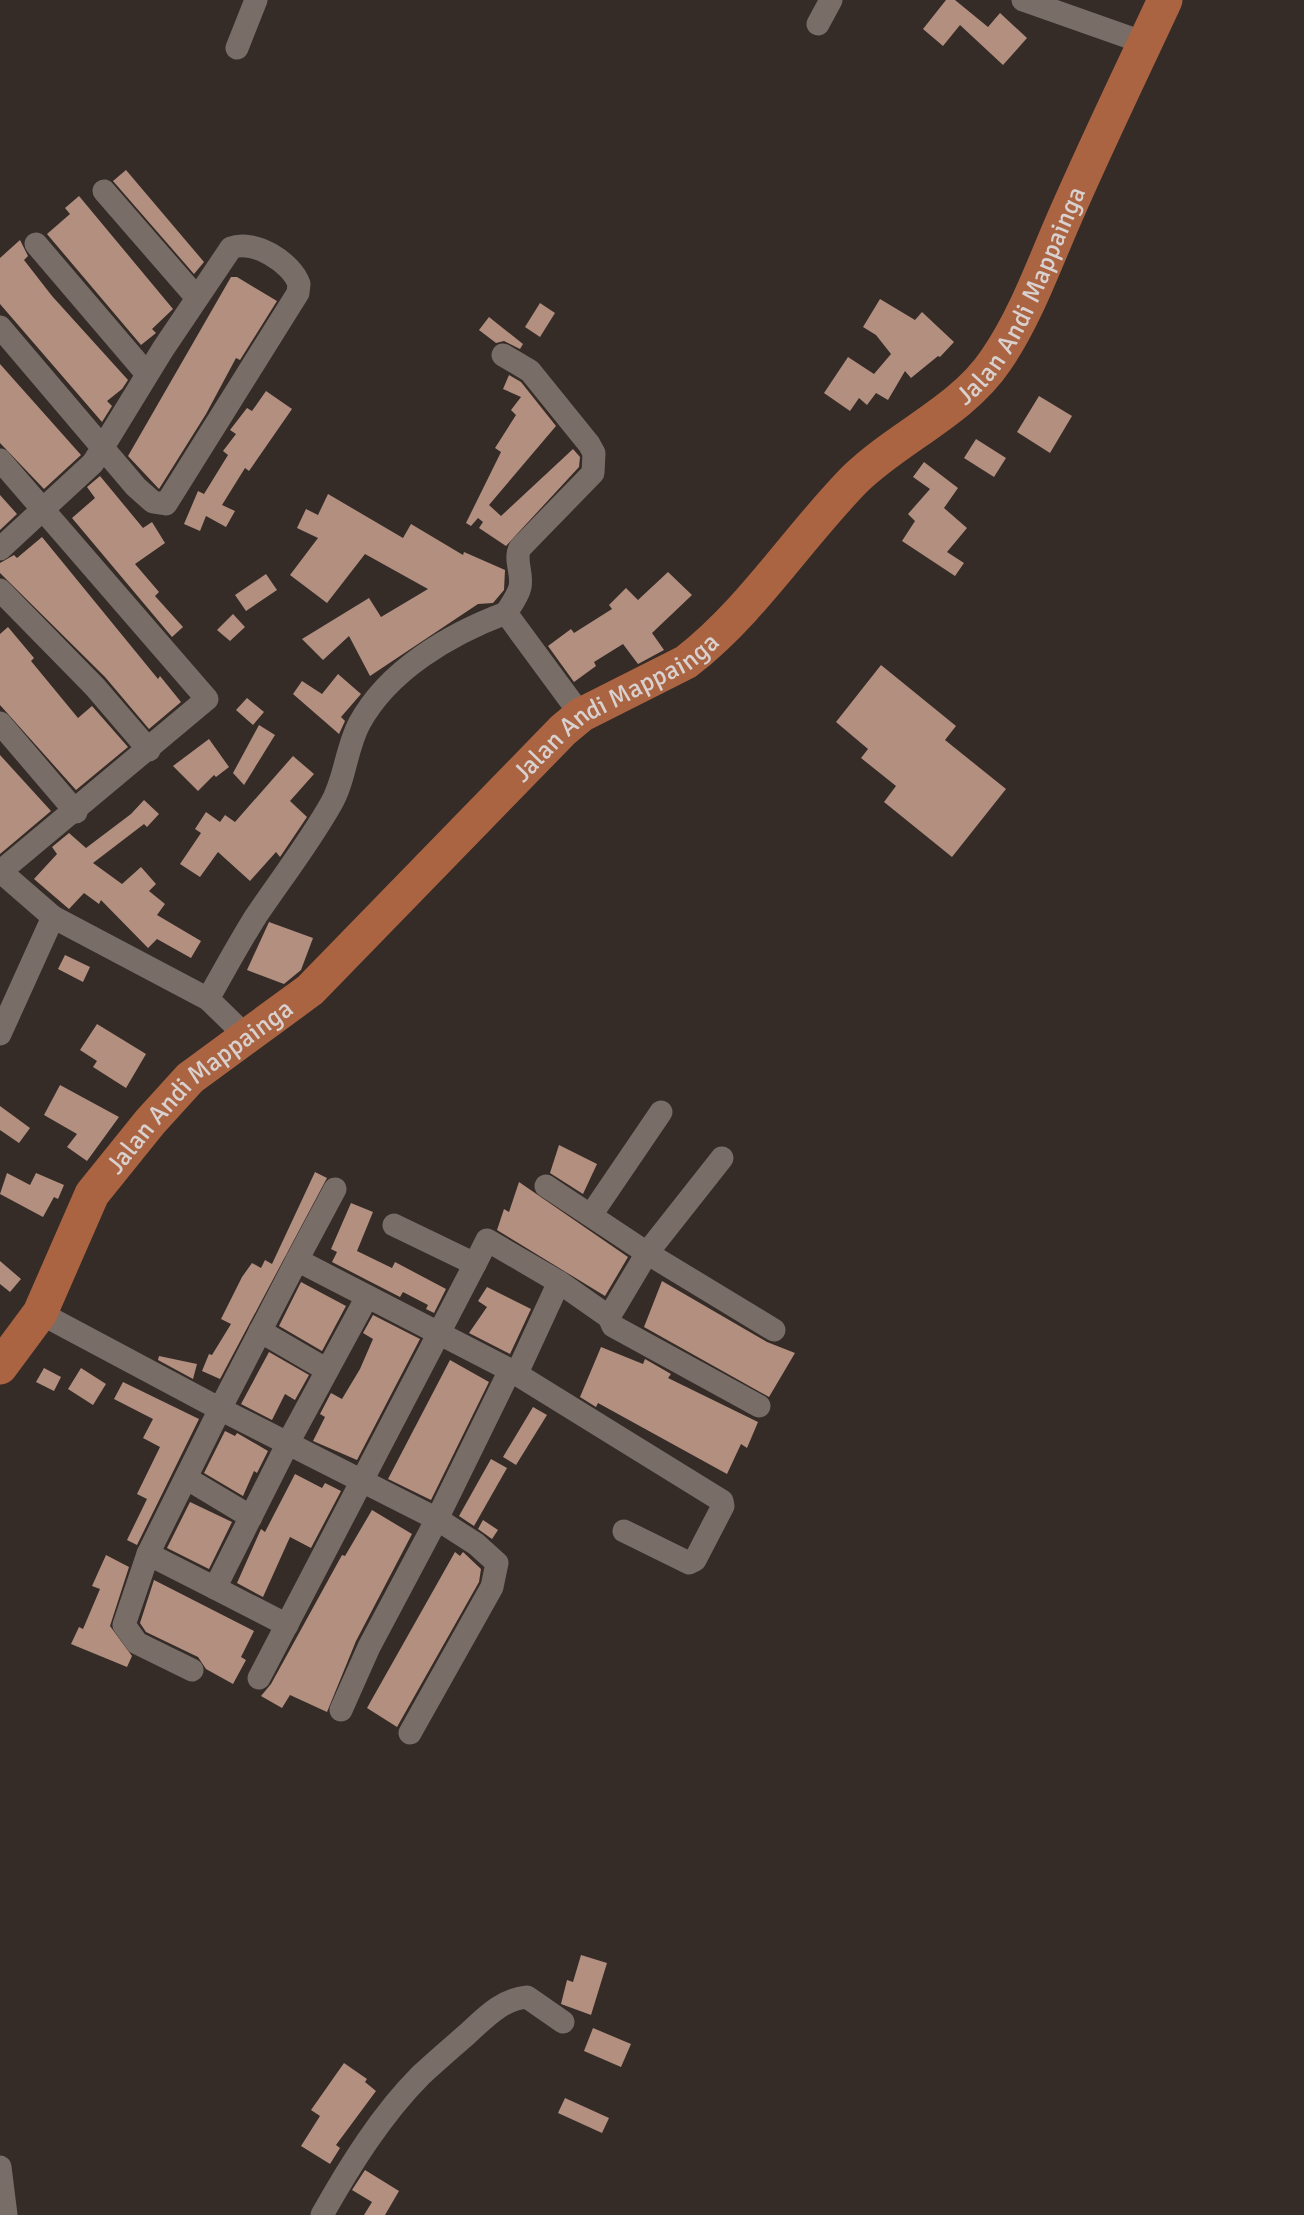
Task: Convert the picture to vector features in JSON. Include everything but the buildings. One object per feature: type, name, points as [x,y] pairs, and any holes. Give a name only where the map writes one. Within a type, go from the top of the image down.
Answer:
[{"type":"main road","name":"Jalan Andi Mappainga","points":[[0,1367],[40,1313],[92,1194],[108,1170],[190,1077],[310,990],[517,776],[581,715],[686,662],[698,653],[731,621],[853,481],[891,447],[967,393],[996,360],[1028,298],[1165,0]]},
{"type":"street","points":[[237,48],[256,0]]},
{"type":"street","points":[[818,24],[831,0]]},
{"type":"street","points":[[1023,0],[1145,43]]},
{"type":"street","points":[[104,191],[197,298]]},
{"type":"street","points":[[36,244],[147,374]]},
{"type":"street","points":[[0,327],[103,447],[144,495],[153,502],[166,503],[176,493],[298,293],[299,284],[286,266],[262,250],[239,245],[224,256],[147,374],[103,447],[93,463],[0,549]]},
{"type":"street","points":[[208,999],[254,919],[331,803],[358,726],[370,706],[407,668],[433,649],[480,622],[506,612],[520,591],[521,576],[517,555],[520,548],[593,473],[595,461],[589,444],[530,371],[503,355]]},
{"type":"street","points":[[0,460],[207,699],[76,812],[0,872],[53,917],[208,999],[247,1037]]},
{"type":"street","points":[[0,590],[95,687],[149,750]]},
{"type":"street","points":[[506,612],[581,715]]},
{"type":"street","points":[[0,723],[76,812]]},
{"type":"street","points":[[0,1034],[53,917]]},
{"type":"street","points":[[591,1214],[661,1112]]},
{"type":"street","points":[[609,1317],[647,1253],[722,1158]]},
{"type":"street","points":[[546,1186],[647,1253],[774,1330]]},
{"type":"street","points":[[192,1670],[136,1643],[124,1625],[148,1554],[335,1189]]},
{"type":"street","points":[[394,1225],[475,1264]]},
{"type":"street","points":[[259,1678],[487,1240],[559,1282],[609,1317],[613,1326],[759,1406]]},
{"type":"street","points":[[298,1260],[437,1334],[514,1371],[722,1500],[723,1506],[695,1560],[689,1563],[624,1531]]},
{"type":"street","points":[[341,1710],[369,1647],[559,1282]]},
{"type":"street","points":[[215,1588],[289,1441],[367,1297]]},
{"type":"street","points":[[40,1313],[220,1409],[289,1441],[437,1519],[490,1554],[497,1563],[496,1574],[464,1640],[410,1734]]},
{"type":"street","points":[[260,1331],[327,1370]]},
{"type":"street","points":[[186,1478],[251,1517]]},
{"type":"street","points":[[148,1554],[287,1625]]},
{"type":"street","points":[[326,2214],[374,2133],[399,2100],[419,2076],[492,2012],[510,2001],[527,1997],[563,2022]]},
{"type":"street","points":[[0,2167],[6,2215]]}]
